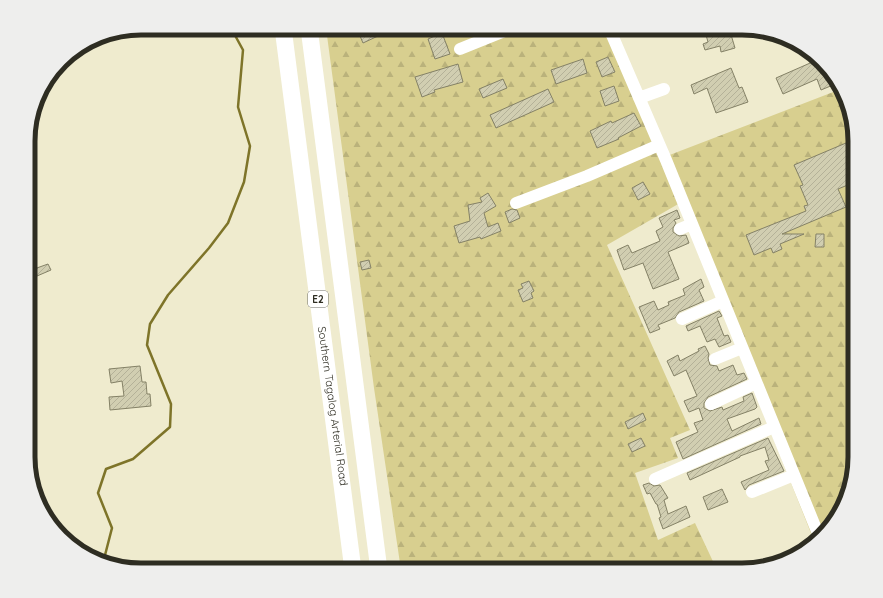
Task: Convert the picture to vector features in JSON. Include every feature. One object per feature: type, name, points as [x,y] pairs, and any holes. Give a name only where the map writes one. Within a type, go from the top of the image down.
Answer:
[{"type":"highway","name":"Southern Tagalog Arterial Road","points":[[284,35],[352,563]]},
{"type":"highway","name":"E2","points":[[310,35],[378,563]]},
{"type":"street","points":[[460,49],[495,35]]},
{"type":"street","points":[[612,35],[692,224],[817,532]]},
{"type":"street","points":[[639,98],[664,89]]},
{"type":"street","points":[[516,203],[587,176],[659,145]]},
{"type":"street","points":[[680,229],[692,224]]},
{"type":"street","points":[[682,318],[723,300]]},
{"type":"street","points":[[715,359],[742,348]]},
{"type":"street","points":[[711,404],[756,383]]},
{"type":"street","points":[[655,479],[774,428]]},
{"type":"street","points":[[752,492],[794,475]]},
{"type":"green space","points":[[327,35],[617,35],[667,156],[836,91],[844,113],[848,134],[848,464],[846,478],[837,504],[822,527],[812,537],[680,203],[607,245],[690,430],[670,438],[678,458],[635,473],[658,540],[695,523],[714,563],[400,563],[374,388]]},
{"type":"building","points":[[360,35],[378,35],[378,36],[363,43]]},
{"type":"building","points":[[437,35],[443,35],[450,54],[435,59],[428,39]]},
{"type":"building","points":[[706,35],[731,35],[735,48],[721,52],[720,46],[705,50],[703,44],[708,42]]},
{"type":"building","points":[[608,57],[615,72],[602,77],[596,62]]},
{"type":"building","points":[[583,59],[587,73],[556,84],[551,70]]},
{"type":"building","points":[[813,62],[822,71],[832,85],[821,90],[817,79],[783,94],[776,78]]},
{"type":"building","points":[[458,64],[463,82],[434,90],[435,92],[422,97],[415,77]]},
{"type":"building","points":[[731,68],[739,88],[742,87],[748,102],[716,113],[707,88],[694,94],[691,85]]},
{"type":"building","points":[[503,79],[507,88],[483,98],[479,89]]},
{"type":"building","points":[[614,86],[619,101],[605,106],[600,91]]},
{"type":"building","points":[[548,89],[554,102],[496,128],[490,115]]},
{"type":"building","points":[[634,113],[641,126],[618,138],[619,139],[597,148],[590,131],[611,121],[612,123]]},
{"type":"building","points":[[846,143],[848,148],[848,185],[838,189],[846,207],[782,234],[804,234],[780,244],[782,249],[773,253],[771,248],[754,255],[746,235],[806,211],[804,206],[808,205],[800,186],[803,185],[794,165]]},
{"type":"building","points":[[643,182],[650,194],[638,200],[632,188]]},
{"type":"building","points":[[488,193],[496,206],[484,213],[488,227],[498,223],[501,231],[481,239],[480,237],[459,243],[454,226],[470,221],[468,205],[482,202],[480,198]]},
{"type":"building","points":[[512,209],[517,210],[520,218],[509,223],[505,212]]},
{"type":"building","points":[[677,210],[680,218],[674,220],[676,223],[673,228],[673,232],[679,236],[686,235],[689,243],[668,252],[679,279],[653,289],[643,263],[624,270],[617,250],[628,245],[632,253],[660,241],[656,231],[663,227],[659,218]]},
{"type":"building","points":[[816,234],[824,234],[824,247],[815,247]]},
{"type":"building","points":[[369,260],[371,268],[362,270],[360,262]]},
{"type":"building","points":[[48,264],[51,270],[37,276],[35,269]]},
{"type":"building","points":[[701,279],[704,287],[699,290],[704,301],[679,312],[675,318],[658,325],[660,329],[650,333],[639,307],[654,301],[658,310],[669,305],[668,302],[685,295],[683,289]]},
{"type":"building","points":[[529,281],[534,291],[531,293],[533,298],[523,302],[518,290],[523,288],[521,284]]},
{"type":"building","points":[[719,311],[722,316],[717,318],[724,336],[728,335],[731,342],[719,347],[715,339],[707,342],[700,326],[688,331],[686,326]]},
{"type":"building","points":[[705,346],[709,354],[708,358],[710,365],[717,366],[719,371],[733,365],[737,375],[744,373],[747,379],[708,397],[704,403],[704,408],[710,411],[722,407],[723,410],[744,401],[743,397],[752,393],[757,407],[727,419],[732,431],[759,418],[761,424],[683,459],[676,442],[698,432],[694,423],[703,420],[699,408],[689,412],[684,401],[697,396],[686,370],[674,376],[667,361],[678,355],[680,361],[699,351],[698,349]]},
{"type":"building","points":[[140,366],[142,382],[146,382],[147,394],[150,394],[151,406],[110,410],[109,397],[124,396],[122,381],[111,383],[109,369]]},
{"type":"building","points":[[643,413],[646,420],[628,429],[625,422]]},
{"type":"building","points":[[641,438],[645,446],[632,452],[628,444]]},
{"type":"building","points":[[768,438],[784,471],[749,485],[745,490],[741,482],[769,470],[765,461],[769,460],[765,447],[740,456],[690,480],[687,473]]},
{"type":"building","points":[[649,483],[654,486],[660,485],[668,498],[664,500],[668,514],[686,506],[690,517],[663,529],[659,518],[661,517],[657,504],[650,493],[647,494],[643,485]]},
{"type":"building","points":[[722,489],[728,502],[708,510],[703,497]]},
{"type":"waterway","points":[[105,556],[112,528],[98,493],[106,469],[133,459],[170,427],[171,404],[147,345],[150,324],[168,295],[209,248],[228,223],[244,182],[250,146],[238,107],[243,50],[235,35]]}]
